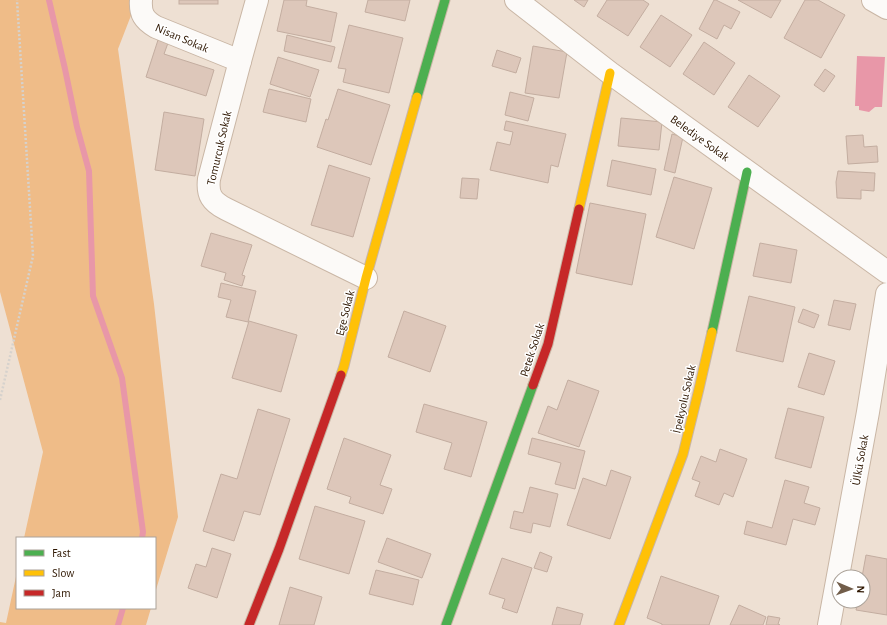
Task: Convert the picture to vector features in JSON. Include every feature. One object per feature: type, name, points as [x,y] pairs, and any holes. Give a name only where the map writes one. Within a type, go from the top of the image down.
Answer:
[{"type":"street","name":"Nisan Sokak","points":[[141,0],[141,10],[143,15],[146,20],[156,27],[240,61]]},
{"type":"street","name":"Tomurcuk Sokak","points":[[256,0],[209,179],[208,186],[211,198],[226,209],[366,278]]},
{"type":"street","name":"Ege Sokak","points":[[248,625],[279,549],[344,366],[366,278],[445,0]]},
{"type":"street","name":"Belediye Sokak","points":[[516,0],[610,73],[887,272]]},
{"type":"street","points":[[873,0],[887,8]]},
{"type":"street","name":"Petek Sokak","points":[[446,625],[548,344],[610,73]]},
{"type":"street","name":"İpekyolu Sokak","points":[[619,625],[683,454],[699,389],[746,172]]},
{"type":"street","name":"Ülkü Sokak","points":[[829,625],[868,412],[887,294]]},
{"type":"path","points":[[0,400],[33,256],[17,0]]},
{"type":"shaded area","points":[[0,0],[137,0],[118,49],[154,304],[178,517],[156,590],[156,537],[24,537],[43,452],[0,292]]},
{"type":"shaded area","points":[[857,56],[885,57],[882,107],[875,107],[869,112],[859,110],[859,106],[855,106]]},
{"type":"shaded area","points":[[16,577],[16,609],[151,609],[146,625],[0,625],[0,622],[6,623]]},
{"type":"building","points":[[179,0],[218,0],[218,4],[179,4]]},
{"type":"building","points":[[284,0],[307,0],[306,6],[337,13],[331,42],[277,31]]},
{"type":"building","points":[[368,0],[410,0],[405,21],[365,12]]},
{"type":"building","points":[[574,0],[588,0],[584,7]]},
{"type":"building","points":[[607,0],[643,0],[649,4],[628,36],[597,16]]},
{"type":"building","points":[[714,0],[740,12],[731,29],[724,25],[717,39],[699,29]]},
{"type":"building","points":[[738,0],[781,0],[771,18]]},
{"type":"building","points":[[805,0],[818,0],[845,15],[821,58],[784,38]]},
{"type":"building","points":[[661,15],[692,35],[670,67],[640,47]]},
{"type":"building","points":[[349,25],[403,38],[389,93],[343,82],[346,69],[338,68]]},
{"type":"building","points":[[287,35],[335,47],[331,62],[284,51]]},
{"type":"building","points":[[158,40],[168,43],[164,54],[214,70],[206,96],[146,77]]},
{"type":"building","points":[[704,42],[735,63],[714,95],[683,74]]},
{"type":"building","points":[[533,46],[567,52],[559,98],[525,93]]},
{"type":"building","points":[[497,50],[521,58],[516,73],[492,66]]},
{"type":"building","points":[[278,57],[319,70],[310,97],[270,84]]},
{"type":"building","points":[[825,69],[835,76],[824,92],[814,85]]},
{"type":"building","points":[[749,75],[780,96],[758,127],[728,107]]},
{"type":"building","points":[[269,89],[311,99],[306,122],[263,112]]},
{"type":"building","points":[[338,89],[390,105],[371,165],[317,147]]},
{"type":"building","points":[[510,92],[534,98],[528,121],[505,115]]},
{"type":"building","points":[[164,112],[204,119],[195,176],[155,170]]},
{"type":"building","points":[[621,118],[662,122],[659,150],[618,146]]},
{"type":"building","points":[[506,121],[566,134],[558,167],[551,165],[548,183],[490,170],[497,142],[510,145],[513,132],[504,130]]},
{"type":"building","points":[[672,134],[683,137],[675,173],[664,170]]},
{"type":"building","points":[[863,135],[864,147],[877,146],[878,162],[848,164],[846,136]]},
{"type":"building","points":[[612,160],[656,169],[651,195],[607,186]]},
{"type":"building","points":[[329,165],[370,178],[353,237],[311,225]]},
{"type":"building","points":[[838,171],[875,173],[874,191],[861,190],[861,199],[837,198],[836,182]]},
{"type":"building","points":[[674,177],[712,188],[694,249],[656,237]]},
{"type":"building","points":[[462,178],[479,179],[477,199],[460,198]]},
{"type":"building","points":[[590,203],[646,214],[632,285],[576,273]]},
{"type":"building","points":[[211,233],[252,245],[242,275],[245,276],[242,286],[224,280],[226,273],[201,266]]},
{"type":"building","points":[[760,243],[797,250],[791,283],[753,276]]},
{"type":"building","points":[[221,283],[256,291],[248,322],[226,317],[231,300],[218,297]]},
{"type":"building","points":[[749,296],[795,307],[783,362],[736,351]]},
{"type":"building","points":[[834,300],[856,304],[850,330],[828,325]]},
{"type":"building","points":[[803,309],[819,315],[814,328],[798,322]]},
{"type":"building","points":[[404,311],[446,326],[430,372],[388,357]]},
{"type":"building","points":[[249,321],[297,335],[281,392],[232,378]]},
{"type":"building","points":[[809,353],[835,361],[824,395],[798,387]]},
{"type":"building","points":[[568,380],[599,391],[579,447],[538,433],[548,406],[557,410]]},
{"type":"building","points":[[424,404],[487,422],[471,477],[444,469],[452,443],[416,432]]},
{"type":"building","points":[[788,408],[824,417],[811,468],[775,458]]},
{"type":"building","points":[[258,409],[290,419],[260,515],[244,511],[234,541],[203,531],[221,474],[237,479]]},
{"type":"building","points":[[344,438],[391,455],[380,485],[392,489],[383,514],[349,503],[351,497],[327,489]]},
{"type":"building","points":[[532,438],[585,451],[575,489],[555,484],[561,463],[528,454]]},
{"type":"building","points":[[720,449],[747,459],[733,497],[724,493],[719,505],[695,496],[700,482],[692,479],[701,456],[716,462]]},
{"type":"building","points":[[611,470],[631,477],[610,539],[567,525],[583,478],[606,486]]},
{"type":"building","points":[[785,480],[809,487],[804,503],[820,508],[815,525],[793,519],[786,545],[744,534],[747,521],[772,528]]},
{"type":"building","points":[[530,487],[558,494],[550,527],[533,523],[531,533],[510,528],[514,511],[523,513]]},
{"type":"building","points":[[315,506],[365,521],[349,574],[299,559]]},
{"type":"building","points":[[387,538],[431,554],[422,578],[378,562]]},
{"type":"building","points":[[212,548],[231,554],[217,598],[188,588],[196,564],[206,567]]},
{"type":"building","points":[[540,552],[552,557],[547,572],[534,568]]},
{"type":"building","points":[[866,555],[887,559],[887,615],[856,610],[871,609],[871,569],[863,569]]},
{"type":"building","points":[[502,558],[532,568],[517,613],[502,608],[505,599],[489,594]]},
{"type":"building","points":[[376,570],[419,580],[413,605],[369,594]]},
{"type":"building","points":[[661,576],[719,596],[709,625],[662,625],[647,618]]},
{"type":"building","points":[[290,587],[322,597],[314,625],[279,625]]},
{"type":"building","points":[[739,605],[766,617],[763,625],[730,625]]},
{"type":"building","points":[[557,607],[583,614],[580,625],[552,625]]},
{"type":"building","points":[[768,616],[780,618],[778,624],[780,625],[766,625]]},
{"type":"waterway","points":[[49,0],[77,127],[89,171],[93,296],[122,378],[143,532],[142,537]]},
{"type":"waterway","points":[[118,625],[123,609]]},
{"type":"traffic: fast","points":[[417,97],[445,0]]},
{"type":"traffic: fast","points":[[712,332],[747,172]]},
{"type":"traffic: fast","points":[[446,625],[533,385]]},
{"type":"traffic: slow","points":[[579,209],[610,73]]},
{"type":"traffic: slow","points":[[341,375],[366,278],[417,97]]},
{"type":"traffic: slow","points":[[619,625],[683,454],[712,332]]},
{"type":"traffic: jam","points":[[533,385],[548,344],[579,209]]},
{"type":"traffic: jam","points":[[249,625],[279,549],[341,375]]}]
